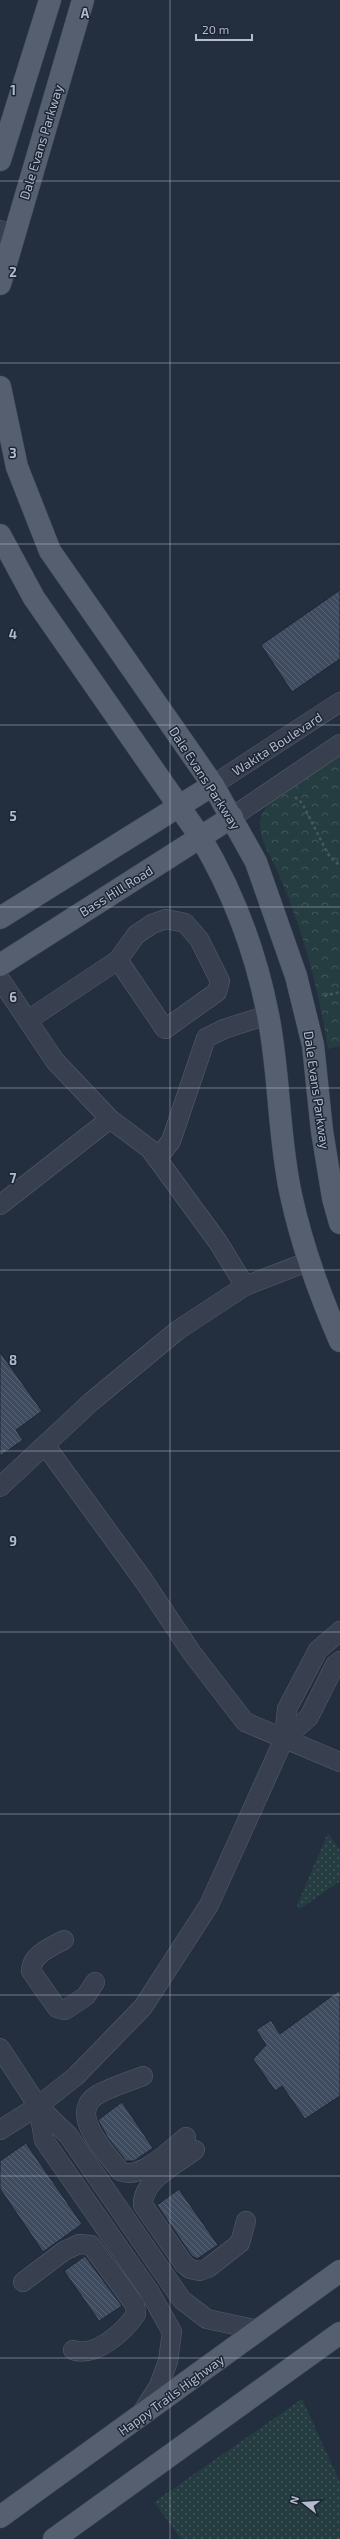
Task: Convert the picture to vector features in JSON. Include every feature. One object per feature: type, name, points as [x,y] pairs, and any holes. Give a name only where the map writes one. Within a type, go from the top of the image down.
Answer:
[{"type":"main road","points":[[0,160],[50,0]]},
{"type":"main road","name":"Dale Evans Parkway","points":[[0,284],[7,232],[83,0]]},
{"type":"main road","name":"Dale Evans Parkway","points":[[0,387],[16,467],[50,551],[213,785],[256,862],[296,976],[313,1045],[322,1131],[340,1223]]},
{"type":"main road","points":[[0,535],[34,598],[201,838],[216,863],[241,919],[268,1015],[290,1194],[307,1262],[340,1341]]},
{"type":"main road","points":[[0,918],[213,785]]},
{"type":"main road","name":"Bass Hill Road","points":[[0,965],[98,901],[201,838],[232,817]]},
{"type":"main road","name":"Happy Trails Highway","points":[[0,2517],[137,2420],[340,2271]]},
{"type":"main road","points":[[54,2539],[340,2333]]},
{"type":"street","name":"Wakita Boulevard","points":[[213,785],[340,702]]},
{"type":"street","points":[[232,817],[340,744]]},
{"type":"street","points":[[28,1020],[118,960],[136,935],[152,924],[166,919],[185,923],[200,939],[220,981],[217,992],[165,1028],[118,960]]},
{"type":"street","points":[[0,979],[55,1061],[110,1119],[150,1149],[218,1242],[245,1286]]},
{"type":"street","points":[[157,1158],[172,1141],[206,1038],[224,1029],[268,1015]]},
{"type":"street","points":[[0,1205],[110,1119]]},
{"type":"street","points":[[0,1487],[142,1358],[178,1330],[245,1286],[307,1262]]},
{"type":"street","points":[[45,1445],[144,1581],[192,1653],[245,1722],[340,1762]]},
{"type":"street","points":[[0,2130],[38,2106],[76,2076],[143,2007],[209,1905],[284,1739],[287,1709],[318,1650],[340,1631]]},
{"type":"street","points":[[284,1739],[309,1717],[336,1665],[340,1661]]},
{"type":"street","points":[[64,1940],[39,1955],[31,1966],[31,1971],[57,2008],[65,2010],[86,1996],[95,1982]]},
{"type":"street","points":[[0,2048],[38,2106],[68,2135],[182,2300],[207,2319],[259,2330]]},
{"type":"street","points":[[143,2076],[95,2096],[88,2106],[85,2116],[87,2126],[120,2171],[127,2174],[134,2174],[190,2144],[153,2182],[143,2196],[144,2205],[184,2264],[190,2269],[200,2271],[208,2268],[240,2243],[246,2221]]},
{"type":"street","points":[[38,2106],[44,2140],[149,2291],[172,2332],[168,2361],[159,2386],[137,2420]]},
{"type":"street","points":[[23,2282],[64,2251],[78,2244],[91,2245],[135,2305],[136,2314],[114,2336],[92,2351],[82,2353],[73,2350]]},
{"type":"path","points":[[291,795],[298,798],[302,803],[328,854],[340,866]]},
{"type":"path","points":[[324,996],[340,992]]},
{"type":"green space","points":[[340,754],[340,1046],[328,1049],[308,955],[293,910],[275,866],[265,847],[260,826],[263,812],[276,798]]},
{"type":"green space","points":[[328,1833],[340,1850],[340,1881],[300,1909],[297,1905]]},
{"type":"green space","points":[[302,2399],[340,2482],[340,2539],[181,2539],[154,2502]]},
{"type":"building","points":[[340,590],[340,659],[292,692],[261,645]]},
{"type":"building","points":[[0,1352],[42,1411],[16,1430],[23,1440],[0,1456]]},
{"type":"building","points":[[340,1990],[340,2096],[305,2119],[282,2086],[275,2091],[253,2059],[266,2045],[256,2030],[271,2020],[280,2034]]},
{"type":"building","points":[[122,2102],[153,2148],[134,2161],[126,2161],[108,2138],[98,2120]]},
{"type":"building","points":[[26,2143],[82,2224],[43,2252],[0,2189],[0,2161]]},
{"type":"building","points":[[179,2189],[218,2245],[197,2259],[192,2256],[157,2205]]},
{"type":"building","points":[[85,2256],[122,2306],[99,2321],[64,2271]]}]
